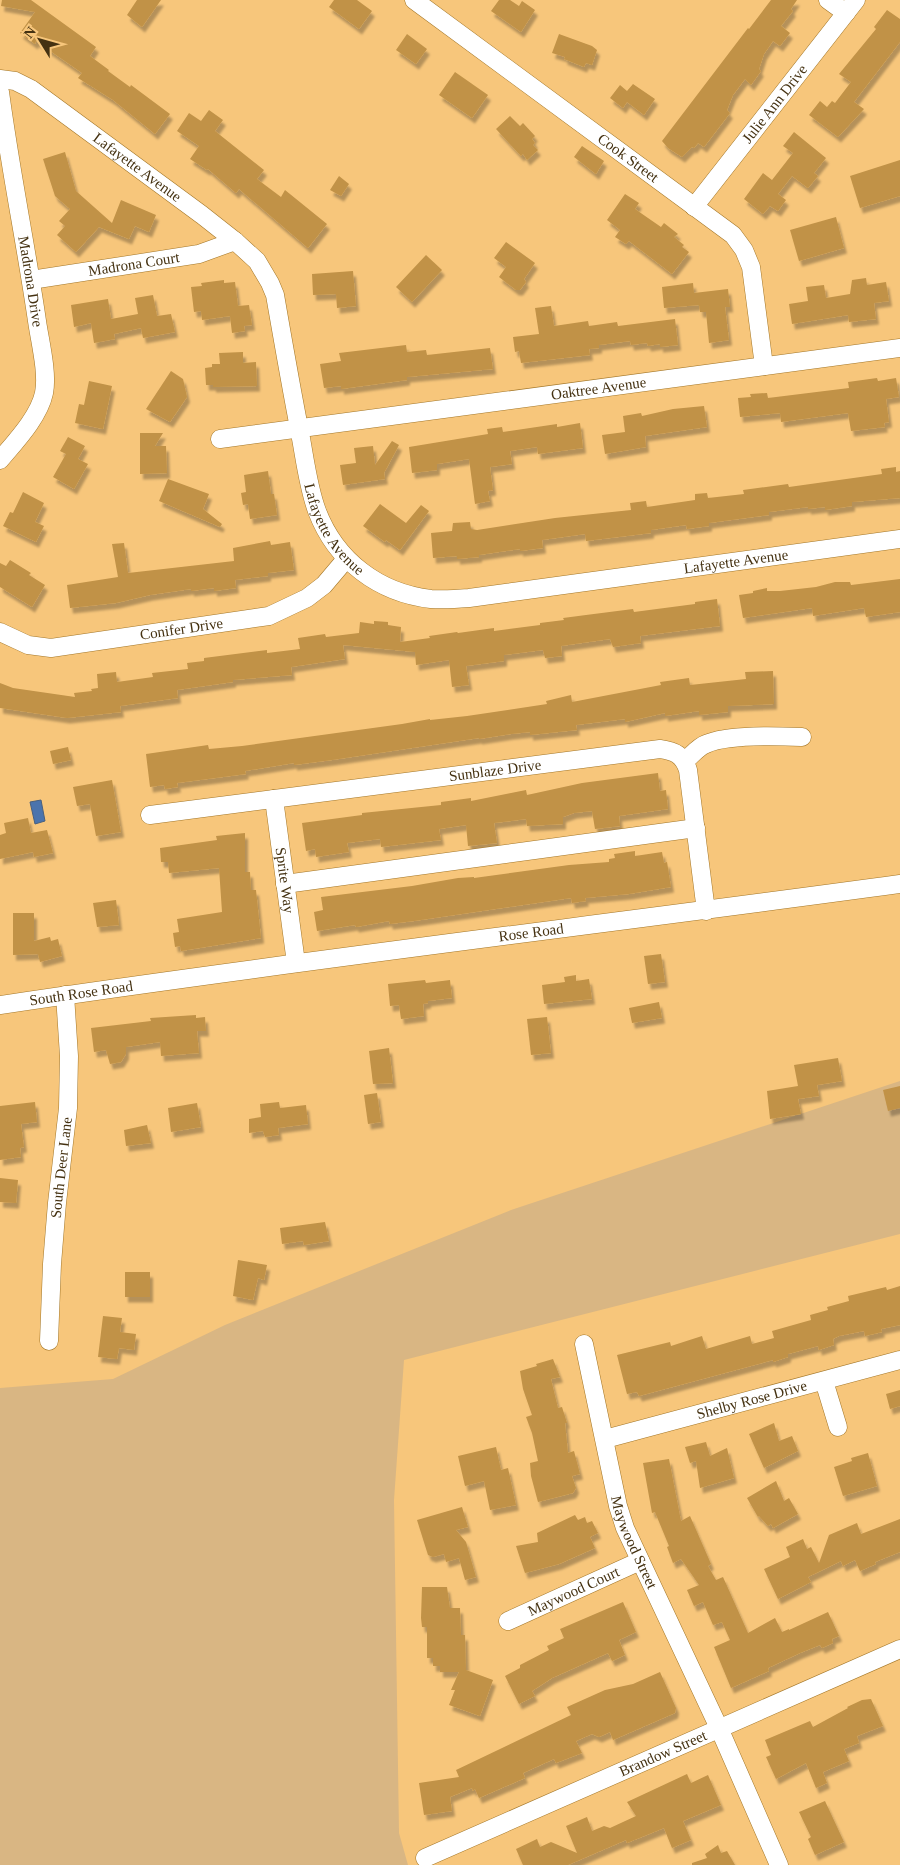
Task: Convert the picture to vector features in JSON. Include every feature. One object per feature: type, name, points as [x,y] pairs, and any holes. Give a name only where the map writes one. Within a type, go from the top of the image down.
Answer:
[{"type":"street","name":"Cook Street","points":[[414,0],[733,235],[744,250],[751,268],[764,366]]},
{"type":"street","points":[[828,0],[851,7]]},
{"type":"street","name":"Julie Ann Drive","points":[[694,207],[851,7]]},
{"type":"street","name":"Lafayette Avenue","points":[[0,79],[15,81],[31,88],[202,214],[257,261],[275,295],[316,509],[323,526],[346,560],[368,576],[392,589],[408,595],[432,599],[469,598],[900,539]]},
{"type":"street","name":"Madrona Drive","points":[[0,92],[31,280],[44,376],[44,394],[26,427],[0,460]]},
{"type":"street","name":"Madrona Court","points":[[31,280],[199,254],[235,242]]},
{"type":"street","name":"Oaktree Avenue","points":[[220,439],[900,348]]},
{"type":"street","name":"Conifer Drive","points":[[0,632],[28,645],[51,648],[269,616],[307,598],[324,584],[346,560]]},
{"type":"street","points":[[706,911],[686,761],[700,747],[707,743],[728,739],[773,736],[802,738]]},
{"type":"street","name":"Sunblaze Drive","points":[[150,816],[660,749],[671,750],[679,754],[686,761]]},
{"type":"street","name":"Sprite Way","points":[[274,799],[296,963]]},
{"type":"street","points":[[285,884],[696,828]]},
{"type":"street","name":"Rose Road","points":[[163,982],[900,884]]},
{"type":"street","name":"South Rose Road","points":[[0,1005],[163,982]]},
{"type":"street","name":"South Deer Lane","points":[[49,1341],[54,1247],[68,1108],[69,1056],[65,995]]},
{"type":"street","name":"Maywood Street","points":[[584,1344],[618,1506],[625,1528],[719,1728],[779,1865]]},
{"type":"street","name":"Shelby Rose Drive","points":[[605,1439],[900,1360]]},
{"type":"street","points":[[824,1381],[838,1427]]},
{"type":"street","name":"Maywood Court","points":[[508,1621],[640,1561]]},
{"type":"street","name":"Brandow Street","points":[[426,1858],[900,1649]]},
{"type":"shaded area","points":[[900,1081],[900,1234],[404,1360],[394,1500],[399,1833],[408,1865],[0,1865],[0,1388],[113,1379],[225,1325],[511,1210]]},
{"type":"water","points":[[41,800],[45,821],[35,824],[30,802]]},
{"type":"building","points":[[2,0],[31,0],[96,47],[90,56],[130,87],[131,85],[170,114],[155,134],[113,100],[78,78],[82,73],[36,41],[35,44],[20,33],[35,12],[1,6]]},
{"type":"building","points":[[137,0],[161,0],[142,27],[127,15]]},
{"type":"building","points":[[334,0],[357,0],[372,11],[359,29],[329,7]]},
{"type":"building","points":[[499,0],[510,0],[519,6],[522,1],[535,10],[521,32],[491,11]]},
{"type":"building","points":[[771,0],[797,0],[791,9],[793,11],[781,26],[790,33],[780,46],[773,41],[764,54],[759,69],[761,71],[751,85],[745,79],[733,95],[727,110],[730,113],[704,147],[698,143],[682,157],[668,148],[662,141]]},
{"type":"building","points":[[887,10],[900,19],[900,42],[854,102],[864,109],[838,137],[809,115],[820,101],[827,107],[832,101],[835,103],[851,82],[839,74],[876,29],[874,27]]},
{"type":"building","points":[[407,34],[427,49],[416,64],[396,50]]},
{"type":"building","points":[[559,34],[592,46],[597,50],[592,65],[586,63],[584,67],[564,59],[565,57],[552,53]]},
{"type":"building","points":[[455,72],[488,95],[472,118],[439,95]]},
{"type":"building","points":[[633,84],[655,99],[644,115],[627,102],[623,108],[610,98],[620,85],[627,91]]},
{"type":"building","points":[[209,110],[223,120],[215,131],[264,170],[257,179],[281,197],[285,190],[327,224],[308,248],[239,189],[236,193],[208,169],[190,159],[199,146],[177,131],[189,113],[201,121]]},
{"type":"building","points":[[510,116],[520,126],[523,123],[535,136],[532,139],[535,143],[533,145],[538,150],[527,160],[496,129]]},
{"type":"building","points":[[794,132],[826,158],[814,173],[818,176],[808,188],[792,176],[778,194],[786,200],[778,211],[770,206],[763,214],[744,199],[763,173],[772,180],[793,153],[783,146]]},
{"type":"building","points":[[582,146],[604,161],[596,174],[574,157]]},
{"type":"building","points":[[65,152],[76,191],[112,223],[121,200],[156,215],[149,232],[135,226],[129,239],[99,227],[76,252],[57,235],[65,226],[59,221],[70,209],[55,196],[43,159]]},
{"type":"building","points":[[900,160],[900,196],[860,208],[850,176]]},
{"type":"building","points":[[339,176],[349,184],[341,196],[330,190]]},
{"type":"building","points":[[625,194],[639,203],[635,209],[661,227],[664,223],[678,234],[674,237],[689,252],[672,274],[629,241],[626,244],[615,237],[620,230],[607,220]]},
{"type":"building","points":[[836,217],[844,248],[799,261],[790,230]]},
{"type":"building","points":[[506,242],[535,263],[524,279],[526,282],[520,290],[516,290],[499,277],[506,267],[494,258]]},
{"type":"building","points":[[426,255],[442,270],[412,302],[396,287]]},
{"type":"building","points":[[353,271],[356,306],[337,308],[336,294],[313,295],[312,274]]},
{"type":"building","points":[[866,278],[867,285],[886,282],[889,301],[874,303],[876,319],[849,322],[848,315],[792,324],[789,304],[808,301],[806,287],[824,285],[826,298],[850,294],[852,280]]},
{"type":"building","points":[[224,280],[224,283],[235,282],[238,306],[249,305],[252,325],[244,326],[245,331],[232,333],[230,316],[202,320],[201,311],[194,312],[191,287],[202,286],[201,283]]},
{"type":"building","points":[[693,283],[694,293],[728,289],[730,307],[725,307],[729,340],[709,343],[706,312],[700,312],[699,305],[664,308],[662,287]]},
{"type":"building","points":[[153,295],[157,316],[171,314],[175,332],[143,338],[141,328],[114,334],[115,339],[94,343],[91,323],[74,327],[71,305],[108,299],[111,319],[138,314],[135,298]]},
{"type":"building","points":[[551,306],[554,326],[588,321],[589,326],[617,322],[618,326],[675,319],[678,345],[660,347],[660,344],[648,346],[647,343],[631,345],[630,341],[599,345],[599,348],[589,349],[590,355],[521,363],[519,351],[515,352],[513,337],[539,334],[535,308]]},
{"type":"building","points":[[406,345],[407,352],[426,350],[427,355],[490,348],[493,369],[407,377],[407,380],[341,389],[341,386],[324,388],[320,364],[341,361],[339,353]]},
{"type":"building","points":[[243,352],[243,363],[256,362],[257,386],[213,387],[213,385],[206,385],[205,368],[212,367],[212,364],[220,364],[219,353]]},
{"type":"building","points":[[171,371],[183,379],[187,397],[170,422],[146,409]]},
{"type":"building","points":[[877,378],[878,381],[896,378],[899,397],[886,399],[889,422],[884,423],[885,427],[851,431],[848,413],[781,422],[780,413],[740,417],[738,398],[751,397],[750,394],[767,393],[768,398],[849,388],[848,382]]},
{"type":"building","points":[[89,381],[112,386],[103,429],[75,423],[79,404],[84,405]]},
{"type":"building","points":[[704,406],[707,427],[645,436],[646,447],[605,454],[602,435],[625,432],[623,416],[641,413],[642,416],[673,409]]},
{"type":"building","points":[[580,423],[583,448],[538,454],[537,447],[510,451],[512,464],[490,467],[493,490],[488,491],[490,501],[475,504],[469,459],[437,464],[437,470],[412,473],[409,447],[488,434],[487,429],[502,427],[503,432],[557,424],[557,427]]},
{"type":"building","points":[[140,433],[163,433],[155,446],[166,446],[167,473],[140,474]]},
{"type":"building","points":[[68,437],[85,446],[78,459],[88,464],[74,489],[53,477],[66,454],[60,451]]},
{"type":"building","points":[[392,441],[399,445],[384,473],[385,479],[343,485],[340,465],[356,463],[354,448],[373,446],[375,465]]},
{"type":"building","points":[[896,467],[896,472],[900,471],[900,498],[852,502],[852,506],[825,510],[825,507],[808,509],[808,507],[769,512],[769,515],[709,523],[709,526],[687,529],[686,525],[651,530],[651,533],[586,541],[585,534],[542,540],[543,548],[520,551],[520,549],[479,555],[479,557],[457,559],[457,556],[433,558],[431,533],[452,531],[453,523],[470,522],[471,529],[477,530],[555,518],[631,510],[630,503],[646,501],[647,507],[695,500],[695,494],[707,493],[708,498],[744,494],[743,490],[788,484],[789,487],[882,474],[881,469]]},
{"type":"building","points":[[268,471],[271,494],[274,494],[277,515],[250,519],[248,504],[243,505],[241,493],[246,492],[244,475]]},
{"type":"building","points":[[168,479],[209,494],[203,509],[222,524],[220,527],[159,501]]},
{"type":"building","points":[[23,492],[44,503],[35,522],[44,526],[36,542],[3,526],[10,512],[13,513]]},
{"type":"building","points":[[380,504],[406,523],[421,505],[429,511],[400,550],[363,526]]},
{"type":"building","points":[[270,541],[271,545],[290,542],[294,570],[268,573],[268,576],[235,580],[236,588],[214,591],[214,588],[191,591],[191,589],[150,595],[116,603],[70,608],[67,585],[118,577],[112,544],[124,543],[128,573],[234,561],[233,548]]},
{"type":"building","points":[[10,560],[31,573],[29,575],[45,585],[32,607],[0,587],[0,563],[6,566]]},
{"type":"building","points":[[900,579],[900,612],[866,617],[864,608],[813,616],[812,608],[743,618],[739,595],[767,588],[767,591],[780,591],[816,587],[835,582],[850,582],[851,585]]},
{"type":"building","points":[[717,599],[720,626],[640,636],[641,643],[613,647],[610,639],[561,646],[562,656],[545,658],[543,650],[504,655],[504,661],[466,666],[469,685],[452,687],[449,660],[416,665],[415,652],[343,645],[345,659],[291,667],[292,675],[233,680],[233,682],[177,690],[178,698],[120,706],[121,712],[67,718],[0,708],[0,683],[13,688],[75,697],[74,693],[92,691],[91,689],[98,688],[97,674],[116,672],[117,682],[153,677],[152,673],[188,669],[187,663],[204,661],[204,658],[267,650],[267,653],[300,649],[298,638],[325,634],[326,637],[359,633],[360,622],[374,624],[374,621],[388,622],[388,625],[401,627],[400,642],[457,632],[494,628],[494,631],[540,625],[540,623],[564,620],[563,618],[633,609],[634,612],[695,604],[695,602]]},
{"type":"building","points":[[773,671],[774,704],[728,706],[728,712],[699,715],[699,711],[665,716],[665,713],[625,722],[625,719],[576,725],[577,730],[530,735],[530,732],[479,738],[332,760],[294,765],[294,763],[245,771],[246,774],[177,783],[178,787],[165,789],[164,785],[150,787],[146,754],[208,745],[209,749],[242,746],[547,704],[546,701],[571,695],[572,702],[661,685],[660,682],[689,678],[690,685],[746,679],[745,672]]},
{"type":"building","points":[[68,747],[71,760],[53,764],[50,751]]},
{"type":"building","points":[[658,773],[660,791],[666,790],[668,809],[619,816],[620,826],[595,829],[592,811],[574,813],[563,817],[563,824],[527,826],[526,819],[494,823],[497,843],[468,846],[466,825],[439,829],[441,840],[381,847],[380,839],[347,843],[349,852],[316,857],[315,849],[306,851],[302,823],[362,815],[362,813],[441,805],[441,802],[471,798],[471,801],[526,790],[527,795],[582,783]]},
{"type":"building","points":[[112,780],[121,832],[96,836],[90,804],[77,806],[73,787]]},
{"type":"building","points":[[28,818],[31,833],[47,830],[53,853],[34,857],[33,852],[0,859],[0,835],[6,833],[4,823]]},
{"type":"building","points":[[245,833],[245,872],[250,872],[251,890],[256,890],[261,938],[181,951],[180,946],[175,947],[173,933],[179,932],[177,919],[222,912],[219,868],[169,873],[168,862],[161,862],[160,848],[217,840],[216,836]]},
{"type":"building","points":[[635,851],[635,856],[662,852],[664,863],[667,862],[671,887],[629,894],[585,898],[586,901],[572,903],[571,898],[414,921],[390,924],[389,921],[317,931],[314,912],[323,910],[321,897],[412,886],[458,878],[474,878],[569,865],[609,862],[609,859],[615,858],[614,854]]},
{"type":"building","points":[[116,900],[119,925],[97,927],[93,903]]},
{"type":"building","points":[[13,913],[34,913],[34,941],[50,937],[51,941],[58,939],[62,956],[40,962],[38,954],[13,955]]},
{"type":"building","points":[[661,954],[665,982],[648,984],[644,956]]},
{"type":"building","points":[[576,975],[576,981],[589,979],[592,999],[544,1004],[542,985],[565,982],[564,977]]},
{"type":"building","points":[[425,980],[426,983],[450,980],[452,998],[428,1001],[428,1003],[423,1004],[424,1016],[401,1019],[399,1005],[390,1006],[388,984]]},
{"type":"building","points":[[659,1002],[662,1018],[632,1023],[629,1008]]},
{"type":"building","points":[[196,1015],[196,1018],[205,1017],[206,1031],[197,1031],[199,1053],[161,1056],[160,1042],[126,1047],[126,1054],[121,1062],[110,1064],[106,1050],[94,1052],[91,1028],[151,1021],[150,1018]]},
{"type":"building","points":[[547,1017],[551,1053],[531,1055],[527,1019]]},
{"type":"building","points":[[389,1048],[393,1083],[373,1084],[369,1051]]},
{"type":"building","points":[[838,1058],[842,1081],[817,1085],[819,1096],[798,1099],[801,1114],[770,1119],[767,1091],[798,1086],[794,1065]]},
{"type":"building","points":[[900,1086],[900,1108],[888,1111],[883,1090]]},
{"type":"building","points":[[377,1093],[381,1122],[368,1124],[364,1095]]},
{"type":"building","points":[[35,1102],[37,1122],[21,1124],[24,1147],[20,1148],[21,1157],[0,1160],[0,1106]]},
{"type":"building","points":[[279,1102],[280,1108],[306,1105],[308,1124],[278,1128],[279,1135],[265,1137],[263,1131],[249,1133],[249,1119],[261,1117],[260,1104]]},
{"type":"building","points":[[197,1103],[201,1127],[171,1132],[168,1108]]},
{"type":"building","points":[[147,1125],[151,1143],[126,1146],[124,1130]]},
{"type":"building","points":[[0,1178],[18,1180],[16,1203],[0,1202]]},
{"type":"building","points":[[325,1222],[329,1241],[304,1245],[303,1241],[282,1244],[280,1228]]},
{"type":"building","points":[[238,1260],[267,1265],[264,1280],[258,1278],[253,1300],[233,1296]]},
{"type":"building","points":[[125,1272],[150,1272],[150,1297],[125,1297]]},
{"type":"building","points":[[900,1286],[900,1325],[881,1329],[882,1332],[865,1336],[864,1331],[839,1336],[833,1339],[834,1345],[819,1350],[818,1346],[788,1354],[788,1357],[773,1362],[773,1360],[639,1396],[637,1392],[627,1394],[617,1355],[670,1342],[671,1346],[702,1336],[706,1349],[750,1336],[752,1344],[774,1338],[772,1331],[811,1320],[810,1315],[828,1310],[827,1307],[849,1301],[848,1296],[886,1287],[887,1290]]},
{"type":"building","points":[[103,1316],[122,1318],[120,1332],[136,1334],[134,1350],[119,1348],[117,1359],[98,1357]]},
{"type":"building","points":[[553,1359],[560,1377],[551,1379],[558,1408],[562,1407],[567,1423],[565,1423],[568,1453],[574,1451],[580,1474],[572,1476],[576,1488],[573,1493],[538,1502],[531,1476],[530,1463],[538,1461],[532,1433],[526,1417],[532,1415],[523,1389],[520,1371]]},
{"type":"building","points":[[900,1390],[900,1406],[890,1409],[886,1394]]},
{"type":"building","points":[[774,1423],[779,1441],[792,1436],[798,1451],[764,1468],[749,1434]]},
{"type":"building","points":[[706,1442],[710,1456],[727,1448],[734,1478],[700,1488],[696,1461],[690,1463],[685,1447]]},
{"type":"building","points":[[496,1447],[501,1470],[508,1468],[516,1505],[490,1510],[484,1481],[465,1486],[458,1456]]},
{"type":"building","points":[[868,1453],[877,1486],[843,1496],[834,1467],[852,1461],[851,1458]]},
{"type":"building","points":[[669,1459],[681,1521],[690,1516],[711,1564],[708,1566],[716,1580],[723,1577],[748,1633],[775,1618],[782,1632],[828,1612],[839,1636],[832,1639],[833,1643],[822,1648],[820,1645],[800,1653],[768,1668],[769,1671],[731,1688],[714,1647],[730,1640],[722,1622],[713,1625],[703,1602],[694,1606],[687,1590],[699,1585],[681,1559],[673,1563],[667,1547],[669,1546],[655,1512],[652,1513],[643,1463]]},
{"type":"building","points":[[776,1481],[784,1501],[789,1498],[798,1514],[773,1528],[771,1524],[768,1526],[758,1517],[747,1498]]},
{"type":"building","points":[[462,1507],[468,1527],[456,1530],[466,1542],[476,1577],[465,1580],[459,1558],[446,1562],[444,1554],[433,1557],[428,1555],[417,1520]]},
{"type":"building","points":[[575,1515],[578,1520],[585,1517],[587,1523],[592,1521],[598,1533],[590,1537],[595,1548],[559,1564],[525,1573],[516,1546],[538,1542],[537,1533]]},
{"type":"building","points":[[900,1519],[900,1552],[875,1562],[876,1564],[860,1571],[855,1560],[843,1566],[841,1561],[808,1577],[811,1582],[778,1599],[764,1569],[790,1557],[786,1547],[803,1539],[807,1549],[811,1547],[819,1563],[829,1535],[857,1523],[861,1534]]},
{"type":"building","points":[[422,1587],[447,1587],[450,1608],[460,1608],[461,1635],[465,1635],[466,1670],[493,1680],[480,1716],[449,1705],[455,1690],[451,1690],[459,1672],[440,1672],[440,1666],[433,1666],[433,1658],[427,1658],[427,1627],[422,1627],[421,1618]]},
{"type":"building","points":[[623,1602],[636,1632],[619,1640],[625,1655],[612,1661],[608,1653],[552,1678],[532,1691],[535,1696],[519,1704],[505,1676],[520,1668],[520,1665],[549,1650],[547,1646],[564,1638],[560,1629]]},
{"type":"building","points":[[660,1672],[676,1708],[675,1713],[613,1740],[610,1732],[599,1737],[592,1734],[576,1741],[582,1753],[556,1763],[554,1759],[523,1773],[525,1778],[479,1798],[475,1789],[473,1791],[472,1788],[450,1797],[452,1811],[424,1815],[419,1783],[459,1777],[456,1770],[571,1715],[567,1707],[605,1690],[633,1684]]},
{"type":"building","points":[[871,1699],[883,1726],[857,1736],[859,1743],[844,1749],[849,1761],[823,1772],[827,1783],[816,1788],[806,1763],[776,1779],[766,1757],[771,1755],[765,1740],[810,1721],[813,1727],[847,1707],[862,1700]]},
{"type":"building","points":[[687,1774],[691,1783],[708,1775],[721,1805],[683,1821],[691,1840],[672,1848],[664,1828],[627,1843],[626,1840],[568,1865],[523,1865],[516,1849],[537,1839],[540,1847],[551,1842],[577,1853],[566,1826],[587,1817],[592,1831],[604,1826],[610,1828],[636,1816],[627,1802]]},
{"type":"building","points":[[825,1801],[844,1842],[815,1855],[808,1839],[811,1837],[799,1812]]},
{"type":"building","points":[[718,1845],[721,1853],[727,1851],[735,1865],[692,1865],[692,1863],[707,1858],[705,1854]]}]
